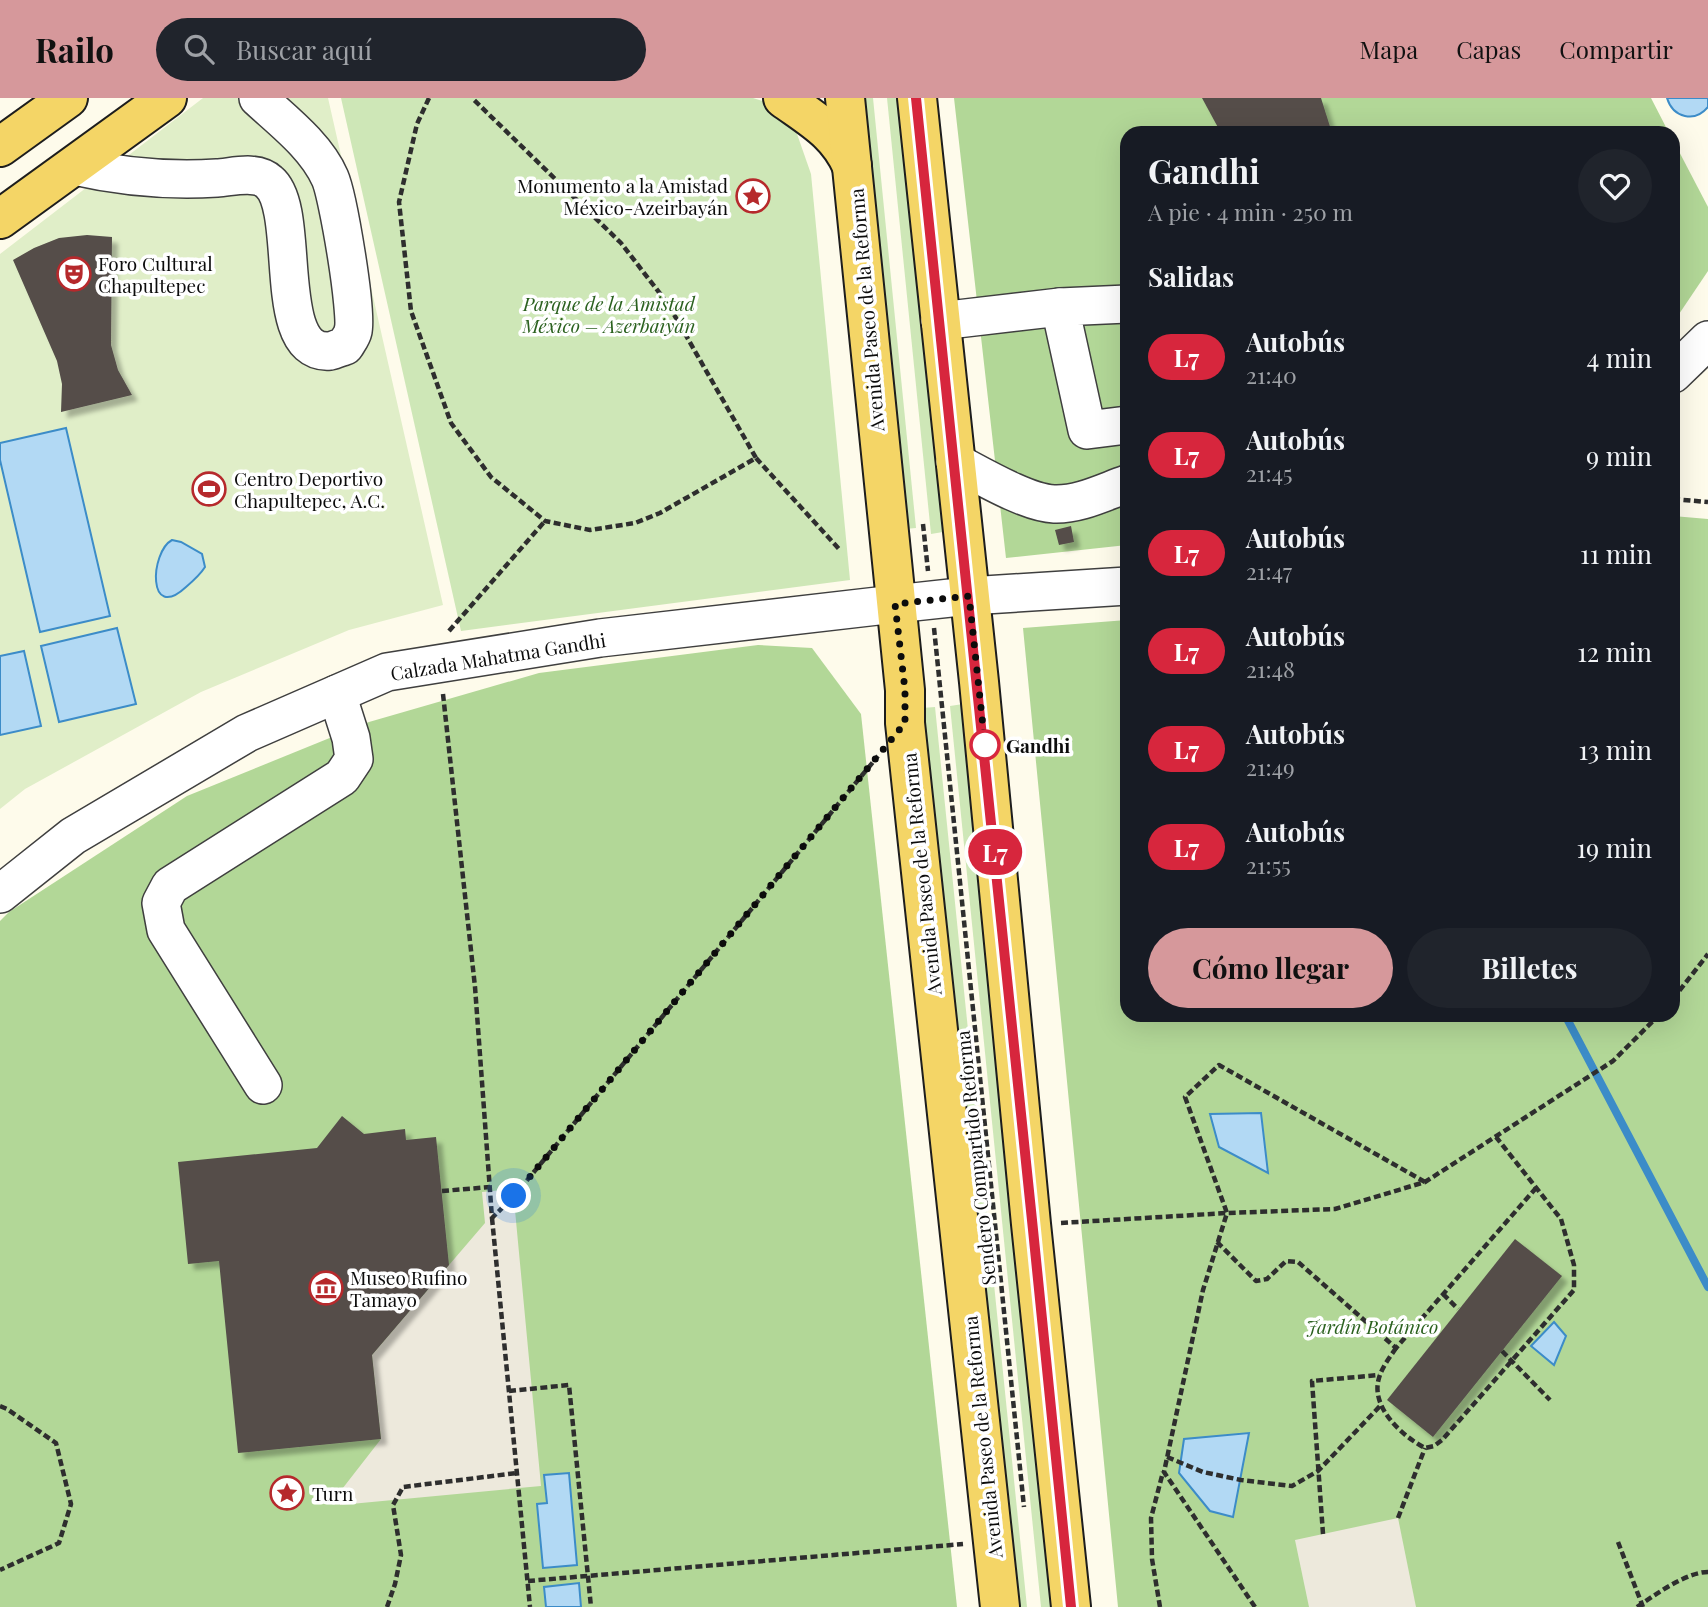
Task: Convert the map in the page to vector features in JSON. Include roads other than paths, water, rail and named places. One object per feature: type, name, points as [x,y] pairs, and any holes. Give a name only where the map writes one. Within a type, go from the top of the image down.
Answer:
[{"type":"main road","points":[[0,147],[68,98]]},
{"type":"main road","points":[[0,219],[167,98]]},
{"type":"main road","points":[[783,98],[832,134],[844,148],[853,169]]},
{"type":"main road","name":"Avenida Paseo de la Reforma","points":[[845,98],[905,690],[905,723],[1000,1607]]},
{"type":"main road","points":[[916,98],[1071,1607]]},
{"type":"street","points":[[74,166],[132,177],[174,180],[254,175],[269,182],[280,199],[293,313],[301,335],[313,347],[329,351],[345,346],[353,331],[354,308],[337,202],[330,177],[315,153],[258,98]]},
{"type":"street","points":[[940,321],[1060,307],[1120,304]]},
{"type":"street","points":[[1060,307],[1087,430],[1120,426]]},
{"type":"street","points":[[1680,367],[1708,340]]},
{"type":"street","points":[[955,462],[1034,500],[1054,504],[1080,500],[1120,486]]},
{"type":"street","name":"Calzada Mahatma Gandhi","points":[[0,894],[73,836],[247,733],[387,672],[600,638],[969,596],[1120,586]]},
{"type":"street","points":[[263,1084],[166,930],[161,903],[170,886],[342,777],[354,759],[351,738],[337,694]]},
{"type":"water","points":[[1667,98],[1708,98],[1708,107],[1697,115],[1685,116],[1674,110]]},
{"type":"water","points":[[66,428],[110,616],[40,632],[0,460],[0,443]]},
{"type":"water","points":[[172,540],[202,554],[205,567],[186,587],[173,596],[164,597],[156,582],[156,570],[159,557]]},
{"type":"water","points":[[117,628],[136,704],[59,722],[41,646]]},
{"type":"water","points":[[24,651],[41,726],[0,735],[0,656]]},
{"type":"water","points":[[1261,1113],[1268,1173],[1219,1147],[1210,1114]]},
{"type":"water","points":[[1554,1322],[1566,1336],[1554,1365],[1531,1346]]},
{"type":"water","points":[[1249,1433],[1233,1517],[1210,1511],[1179,1473],[1184,1439]]},
{"type":"water","points":[[569,1473],[577,1565],[543,1568],[537,1504],[547,1503],[544,1475]]},
{"type":"water","points":[[579,1583],[581,1607],[546,1607],[544,1587]]},
{"type":"waterway","points":[[1569,1022],[1708,1287]]},
{"type":"place","name":"Monumento a la Amistad México-Azeirbayán","points":[[753,196]]},
{"type":"place","name":"Foro Cultural Chapultepec","points":[[74,274]]},
{"type":"place","name":"Centro Deportivo Chapultepec, A.C.","points":[[209,489]]},
{"type":"place","name":"Gandhi","points":[[985,745]]},
{"type":"place","name":"Museo Rufino Tamayo","points":[[326,1288]]},
{"type":"place","name":"Turn","points":[[287,1493]]},
{"type":"park label","name":"Parque de la Amistad México – Azerbaiyán","points":[[609,314]]},
{"type":"park label","name":"Jardín Botánico","points":[[1372,1326]]}]
